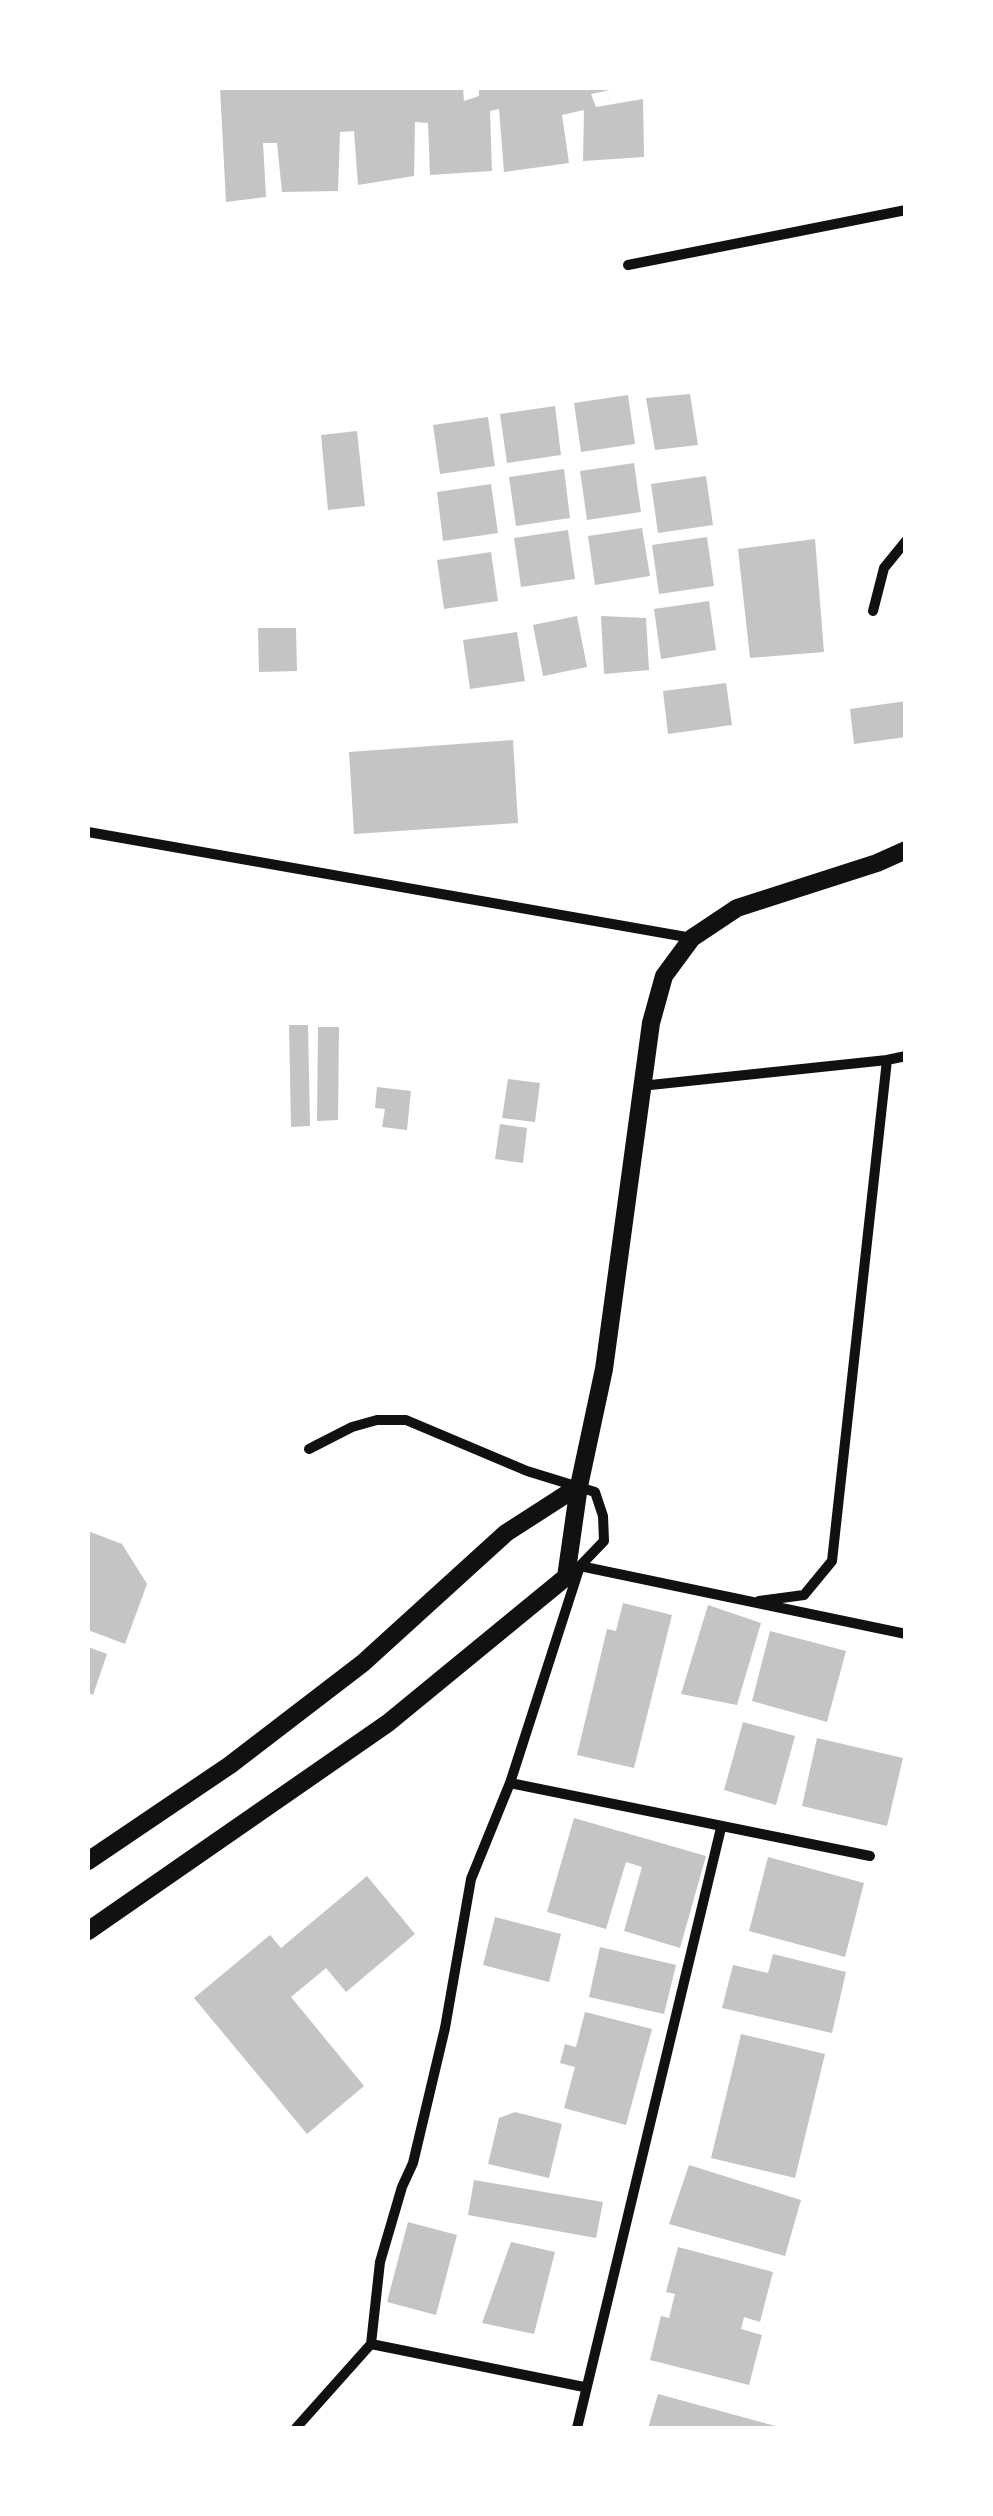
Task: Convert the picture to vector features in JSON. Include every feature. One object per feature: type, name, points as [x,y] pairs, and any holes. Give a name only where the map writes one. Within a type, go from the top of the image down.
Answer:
[{"type":"street","points":[[628,265],[906,210]]},
{"type":"street","points":[[873,611],[884,568],[906,541]]},
{"type":"street","points":[[88,832],[692,938]]},
{"type":"street","points":[[296,2428],[371,2344],[380,2262],[413,2163],[445,2028],[471,1879],[510,1783],[573,1571],[579,1486],[604,1369],[641,1086],[651,1023],[664,976],[692,938],[738,908],[878,863],[906,850]]},
{"type":"street","points":[[641,1086],[906,1056]]},
{"type":"street","points":[[759,1601],[804,1595],[832,1562],[888,1060]]},
{"type":"street","points":[[88,1931],[388,1724],[604,1541],[603,1516],[594,1492],[528,1471],[406,1420],[377,1420],[309,1449]]},
{"type":"street","points":[[88,1861],[230,1766],[363,1663],[506,1533],[579,1486]]},
{"type":"street","points":[[573,1571],[759,1601],[906,1634]]},
{"type":"street","points":[[510,1783],[870,1856]]},
{"type":"street","points":[[576,2428],[722,1828]]},
{"type":"street","points":[[371,2344],[584,2387]]},
{"type":"building","points":[[220,88],[463,88],[464,101],[479,96],[479,88],[620,88],[591,94],[596,107],[643,99],[644,157],[583,161],[584,110],[562,115],[569,163],[504,172],[499,109],[490,111],[492,171],[430,175],[428,123],[415,122],[414,176],[358,185],[354,131],[340,132],[338,191],[282,192],[277,143],[263,143],[266,197],[226,202]]},
{"type":"building","points":[[690,394],[698,445],[655,450],[646,398]]},
{"type":"building","points":[[628,395],[635,444],[581,452],[574,403]]},
{"type":"building","points":[[555,406],[561,455],[507,463],[500,414]]},
{"type":"building","points":[[488,417],[495,466],[440,474],[433,425]]},
{"type":"building","points":[[357,431],[365,506],[328,510],[321,435]]},
{"type":"building","points":[[634,463],[641,512],[587,520],[580,471]]},
{"type":"building","points":[[564,469],[570,518],[516,526],[509,477]]},
{"type":"building","points":[[706,476],[713,525],[658,533],[651,484]]},
{"type":"building","points":[[491,484],[498,533],[443,541],[437,492]]},
{"type":"building","points":[[642,528],[650,576],[595,585],[588,536]]},
{"type":"building","points":[[568,530],[575,579],[521,587],[514,538]]},
{"type":"building","points":[[707,537],[714,586],[659,594],[652,545]]},
{"type":"building","points":[[815,539],[824,652],[750,658],[738,549]]},
{"type":"building","points":[[491,552],[498,601],[444,609],[437,560]]},
{"type":"building","points":[[709,601],[716,650],[661,659],[654,609]]},
{"type":"building","points":[[577,616],[587,667],[543,676],[533,625]]},
{"type":"building","points":[[601,616],[646,618],[649,670],[604,674]]},
{"type":"building","points":[[258,628],[296,628],[297,671],[259,672]]},
{"type":"building","points":[[517,632],[525,681],[470,689],[463,640]]},
{"type":"building","points":[[726,683],[732,725],[668,734],[663,691]]},
{"type":"building","points":[[906,701],[906,737],[854,744],[850,709]]},
{"type":"building","points":[[513,740],[518,823],[354,834],[349,752]]},
{"type":"building","points":[[289,1025],[308,1025],[310,1126],[291,1127]]},
{"type":"building","points":[[318,1027],[339,1027],[338,1120],[317,1121]]},
{"type":"building","points":[[508,1079],[540,1083],[535,1122],[502,1118]]},
{"type":"building","points":[[377,1087],[411,1091],[407,1130],[382,1127],[385,1109],[375,1108]]},
{"type":"building","points":[[500,1124],[527,1128],[523,1163],[495,1159]]},
{"type":"building","points":[[88,1531],[122,1544],[147,1584],[125,1644],[88,1630]]},
{"type":"building","points":[[623,1603],[672,1615],[634,1768],[577,1755],[607,1629],[616,1631]]},
{"type":"building","points":[[708,1605],[761,1623],[737,1705],[681,1694]]},
{"type":"building","points":[[770,1631],[846,1651],[827,1722],[752,1701]]},
{"type":"building","points":[[88,1647],[107,1654],[93,1695],[88,1693]]},
{"type":"building","points":[[743,1722],[795,1736],[776,1805],[724,1790]]},
{"type":"building","points":[[817,1738],[903,1758],[887,1826],[802,1806]]},
{"type":"building","points":[[574,1818],[706,1856],[680,1948],[624,1931],[642,1867],[626,1862],[606,1929],[547,1912]]},
{"type":"building","points":[[768,1857],[864,1883],[845,1957],[749,1931]]},
{"type":"building","points":[[367,1876],[415,1934],[346,1992],[326,1968],[291,1997],[364,2086],[307,2134],[194,1998],[270,1935],[281,1948]]},
{"type":"building","points":[[495,1917],[561,1934],[549,1982],[483,1965]]},
{"type":"building","points":[[600,1947],[676,1965],[664,2014],[589,1997]]},
{"type":"building","points":[[773,1954],[846,1972],[832,2033],[722,2008],[733,1965],[768,1973]]},
{"type":"building","points":[[585,2012],[652,2029],[626,2125],[564,2108],[575,2067],[560,2063],[565,2044],[576,2047]]},
{"type":"building","points":[[741,2034],[825,2054],[795,2178],[711,2158]]},
{"type":"building","points":[[515,2112],[562,2124],[549,2178],[488,2164],[499,2118]]},
{"type":"building","points":[[689,2165],[801,2200],[785,2256],[669,2224]]},
{"type":"building","points":[[474,2180],[603,2202],[596,2238],[468,2215]]},
{"type":"building","points":[[408,2222],[457,2235],[436,2315],[387,2302]]},
{"type":"building","points":[[511,2242],[555,2252],[534,2334],[482,2323]]},
{"type":"building","points":[[678,2247],[773,2272],[760,2322],[744,2317],[741,2329],[762,2335],[749,2385],[650,2360],[661,2316],[669,2318],[675,2294],[666,2292]]},
{"type":"building","points":[[658,2394],[779,2427],[779,2428],[648,2428]]}]
